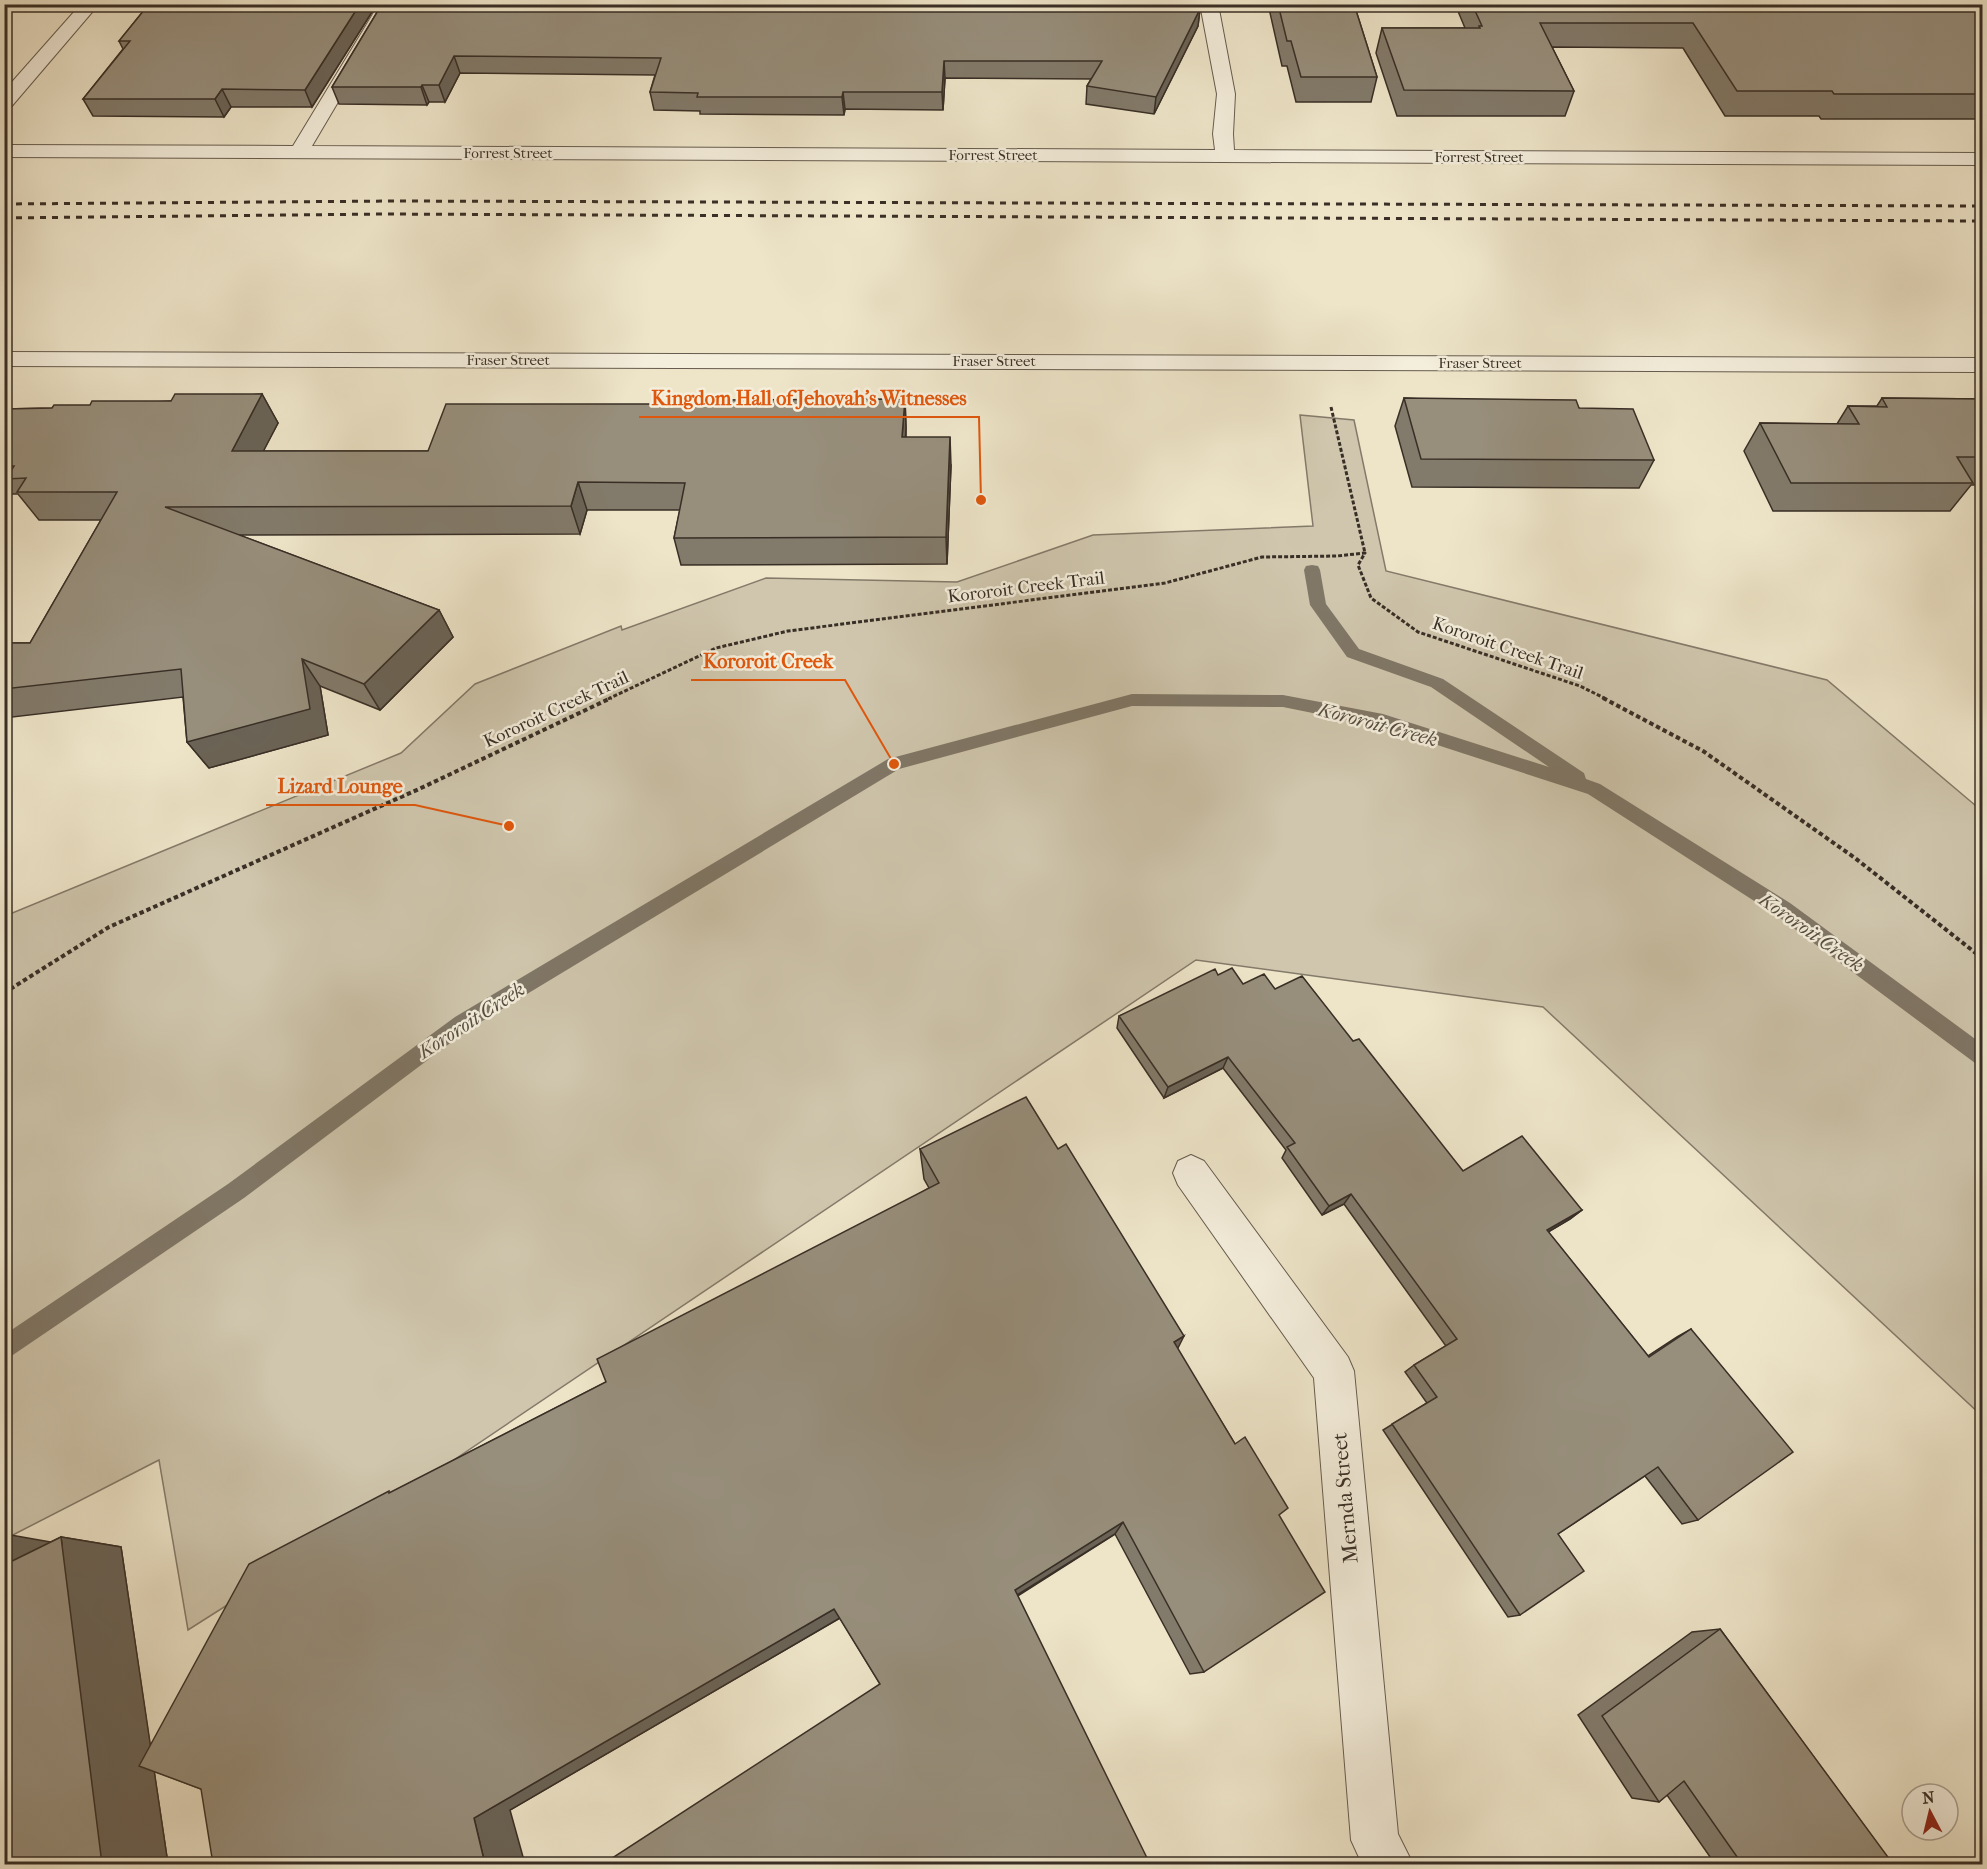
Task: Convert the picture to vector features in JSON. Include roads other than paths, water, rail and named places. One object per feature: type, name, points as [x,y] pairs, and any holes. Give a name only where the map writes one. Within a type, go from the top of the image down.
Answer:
[{"type":"street","points":[[4,103],[91,4]]},
{"type":"street","points":[[299,152],[388,4]]},
{"type":"street","points":[[1209,4],[1226,94],[1223,134],[1225,156]]},
{"type":"street","points":[[1226,94],[1245,129],[1255,156]]},
{"type":"street","name":"Forrest Street","points":[[4,151],[1983,159]]},
{"type":"street","name":"Fraser Street","points":[[4,358],[1983,365]]},
{"type":"street","name":"Mernda Street","points":[[1191,1173],[1334,1371],[1375,1839],[1389,1864]]},
{"type":"waterway","points":[[1312,570],[1318,605],[1353,653],[1437,683],[1578,778]]},
{"type":"waterway","name":"Kororoit Creek","points":[[4,1349],[236,1191],[462,1023],[894,764],[1132,700],[1283,701],[1383,721],[1594,789],[1783,909],[1982,1056]]},
{"type":"railway","points":[[4,204],[396,201],[1982,206]]},
{"type":"railway","points":[[4,218],[382,214],[1982,221]]},
{"type":"place","name":"Kingdom Hall of Jehovah's Witnesses","points":[[981,500]]},
{"type":"place","name":"Kororoit Creek","points":[[894,764]]},
{"type":"place","name":"Lizard Lounge","points":[[509,826]]}]
